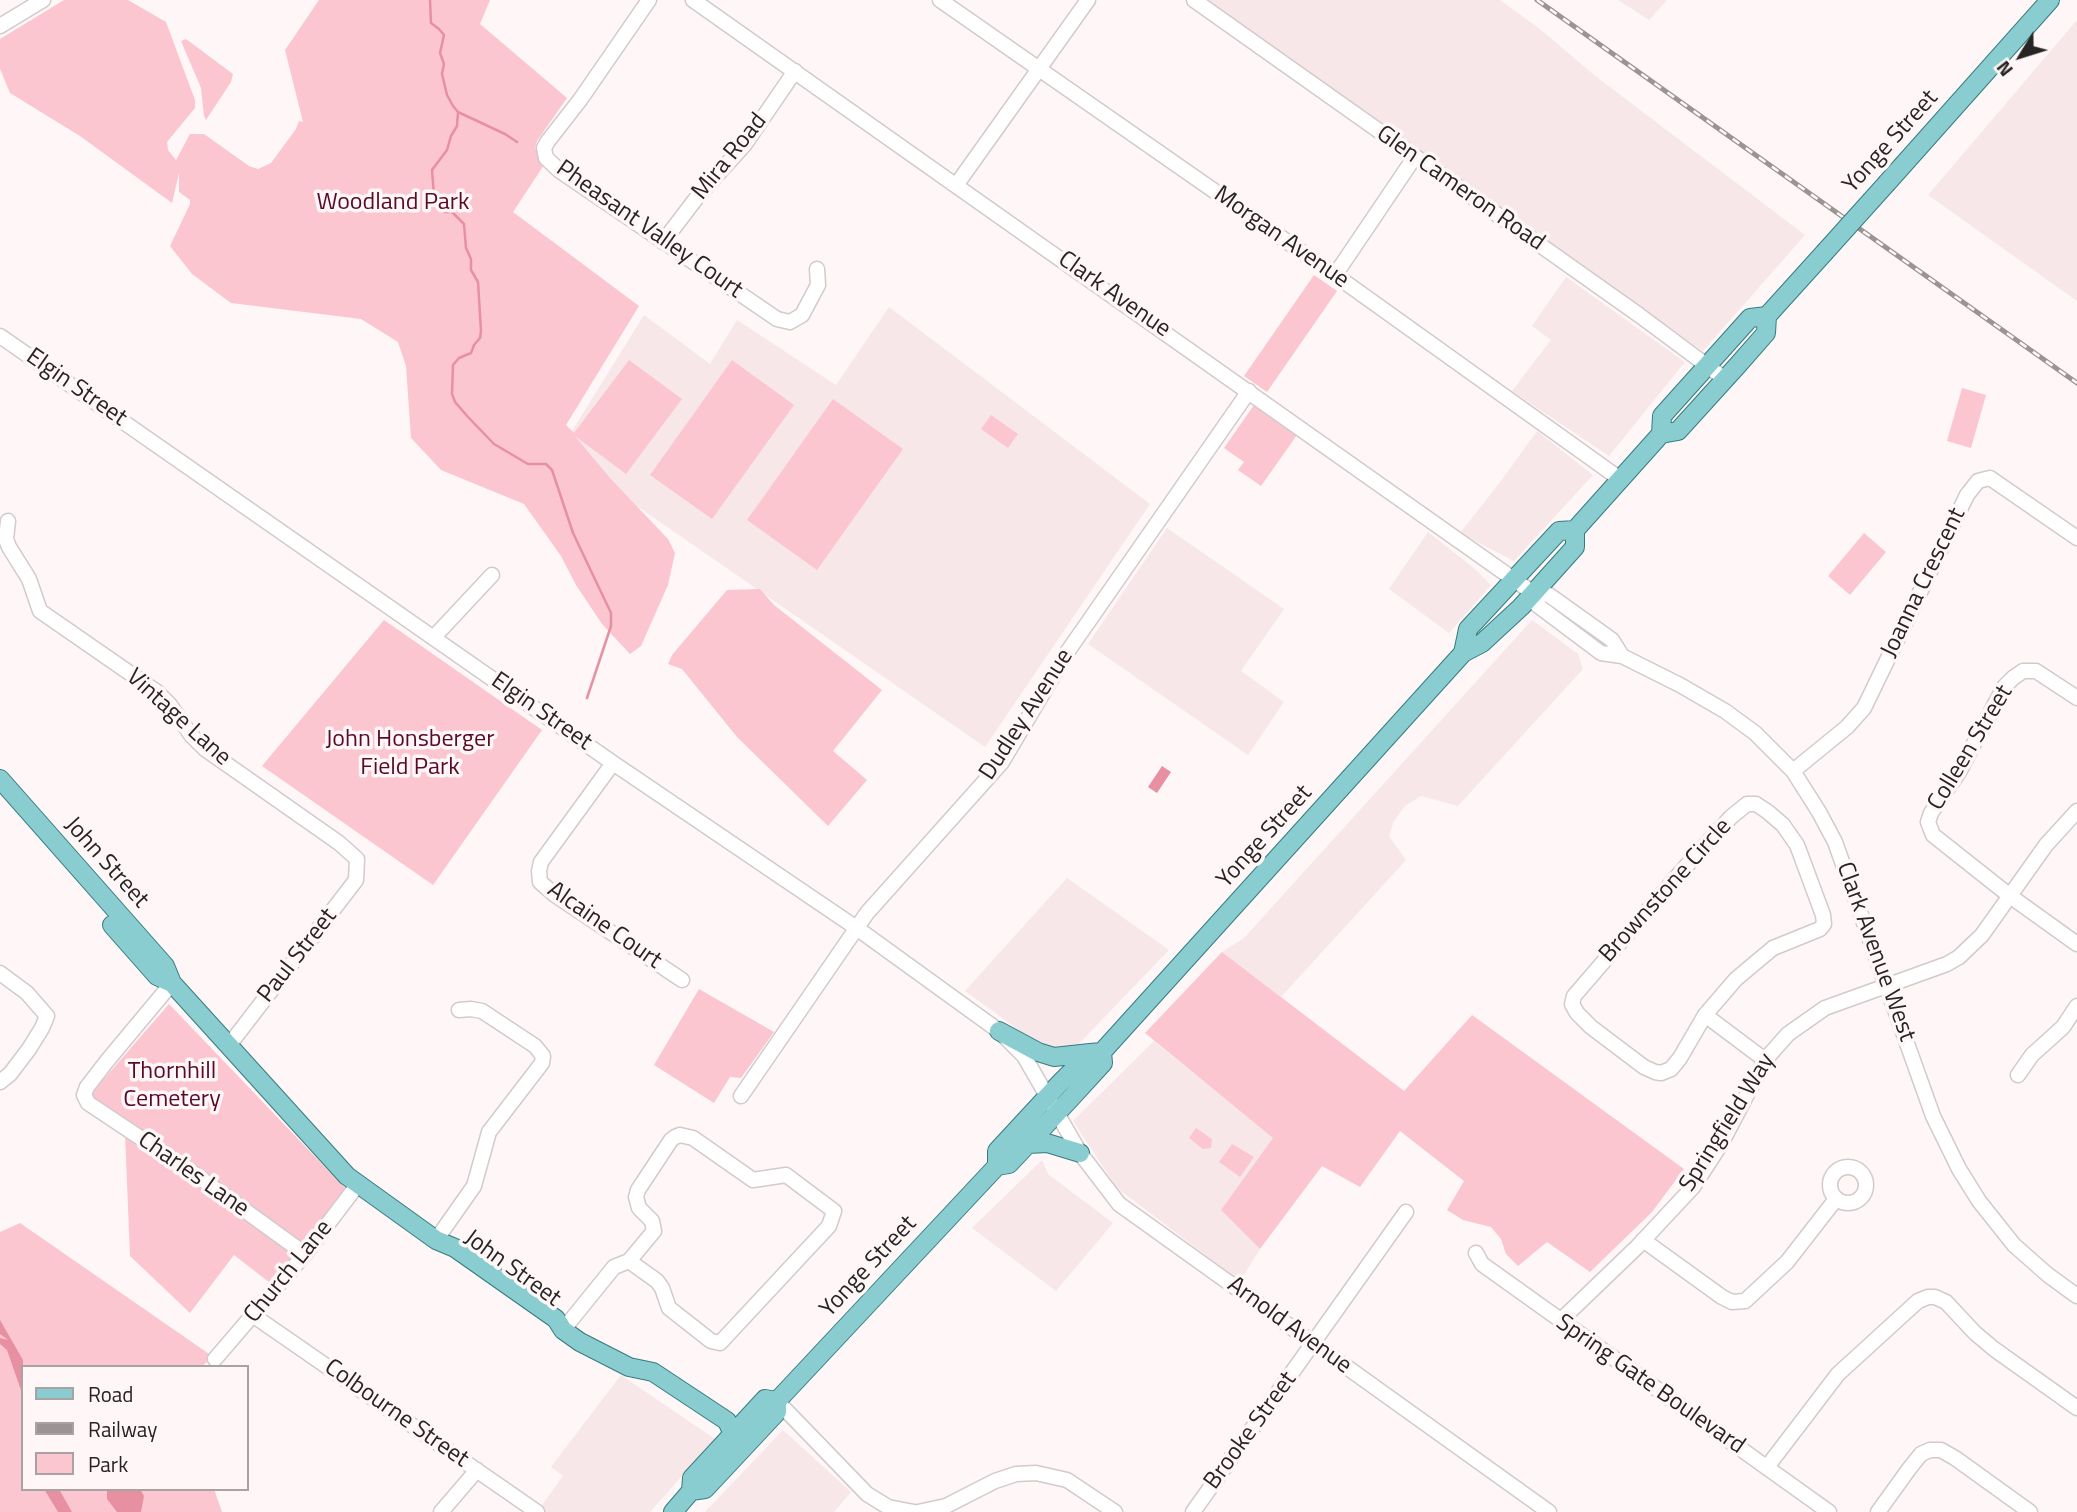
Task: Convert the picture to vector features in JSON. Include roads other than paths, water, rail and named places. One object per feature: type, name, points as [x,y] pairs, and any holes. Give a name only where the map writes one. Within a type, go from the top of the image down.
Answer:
[{"type":"main road","name":"Yonge Street","points":[[997,1166],[997,1151],[1047,1096],[1096,1052],[1463,653],[1482,643],[1575,547],[1575,530],[1661,434],[1678,431],[1725,379],[1766,333],[1767,316],[2050,0]]},
{"type":"main road","name":"Yonge Street","points":[[1661,434],[1662,416],[1751,318],[1767,316]]},
{"type":"main road","name":"Yonge Street","points":[[1463,653],[1468,629],[1559,531],[1575,530]]},
{"type":"main road","name":"John Street","points":[[1,787],[165,966],[172,983],[230,1044],[249,1058],[354,1168],[359,1183],[436,1240],[456,1248],[598,1352],[639,1370],[653,1372],[727,1421],[740,1440]]},
{"type":"main road","points":[[999,1031],[1038,1052],[1054,1056],[1096,1052]]},
{"type":"main road","name":"Yonge Street","points":[[673,1512],[691,1492],[692,1478],[740,1440],[765,1399],[776,1401],[997,1166],[1009,1164],[1103,1063],[1096,1052]]},
{"type":"main road","points":[[1028,1144],[1047,1143],[1080,1153]]},
{"type":"street","points":[[0,26],[43,0]]},
{"type":"street","name":"Pheasant Valley Court","points":[[649,0],[580,100],[548,141],[544,148],[546,158],[560,171],[782,321],[790,322],[802,315],[818,285],[817,269]]},
{"type":"street","name":"Clark Avenue","points":[[694,0],[1533,593]]},
{"type":"street","name":"Morgan Avenue","points":[[940,0],[1335,275],[1620,479]]},
{"type":"street","points":[[957,184],[1088,0]]},
{"type":"street","name":"Glen Cameron Road","points":[[1194,0],[1639,315],[1725,379]]},
{"type":"street","name":"Mira Road","points":[[663,242],[698,196],[746,144],[795,71]]},
{"type":"street","points":[[1335,275],[1414,158]]},
{"type":"street","name":"Elgin Street","points":[[0,336],[858,929],[999,1031],[1016,1046],[1056,1113]]},
{"type":"street","name":"Dudley Avenue","points":[[741,1096],[867,913],[1002,762],[1068,651],[1249,391]]},
{"type":"street","name":"Joanna Crescent","points":[[1793,771],[1847,727],[1864,708],[1966,495],[1978,481],[1990,478],[2077,538]]},
{"type":"street","name":"Vintage Lane","points":[[8,520],[6,539],[29,579],[40,611],[157,692],[170,705],[191,736],[205,749],[351,852],[358,863]]},
{"type":"street","points":[[434,637],[492,575]]},
{"type":"street","name":"Clark Avenue West","points":[[1533,593],[1537,605],[1601,653],[1622,656],[1725,711],[1755,733],[1793,771],[1835,842],[1933,1116],[1959,1170],[1979,1201],[2014,1245],[2077,1296]]},
{"type":"street","name":"Colleen Street","points":[[2010,896],[1933,835],[1928,822],[1931,813],[1959,772],[2004,687],[2013,678],[2023,671],[2036,671],[2077,698]]},
{"type":"street","name":"Alcaine Court","points":[[613,762],[541,862],[540,882],[555,895],[682,980]]},
{"type":"street","name":"Brownstone Circle","points":[[1747,804],[1756,804],[1783,825],[1797,845],[1824,924],[1820,929],[1773,948],[1736,979],[1705,1015],[1680,1058],[1671,1069],[1661,1073],[1644,1067],[1609,1042],[1577,1013],[1572,1004],[1574,996],[1731,817],[1747,804]]},
{"type":"street","name":"Springfield Way","points":[[1560,1321],[1643,1240],[1693,1186],[1713,1157],[1765,1060],[1788,1034],[1825,1008],[1947,964],[1959,957],[1982,935],[2046,845],[2077,811]]},
{"type":"street","name":"Paul Street","points":[[230,1044],[356,880],[358,863]]},
{"type":"street","points":[[2010,896],[2077,944]]},
{"type":"street","points":[[0,973],[27,993],[47,1016],[43,1028],[29,1049],[10,1074],[0,1082]]},
{"type":"street","name":"Charles Lane","points":[[172,983],[104,1065],[83,1095],[88,1103],[196,1175],[305,1254]]},
{"type":"street","points":[[2018,1074],[2032,1055],[2063,1027],[2077,1006]]},
{"type":"street","points":[[436,1240],[474,1186],[489,1132],[542,1063],[543,1056],[535,1046],[482,1011],[459,1010]]},
{"type":"street","points":[[1705,1015],[1765,1060]]},
{"type":"street","name":"Arnold Avenue","points":[[1056,1113],[1080,1153],[1119,1204],[1549,1512]]},
{"type":"street","points":[[564,1329],[614,1266],[629,1261],[654,1231],[652,1221],[639,1208],[636,1197],[671,1140],[680,1135],[693,1138],[753,1180],[786,1175],[834,1211],[829,1226],[720,1343],[711,1341],[669,1308],[657,1281],[629,1261]]},
{"type":"street","name":"Church Lane","points":[[215,1360],[305,1254],[359,1183]]},
{"type":"street","points":[[1643,1240],[1722,1297],[1732,1302],[1745,1301],[1787,1262],[1836,1199]]},
{"type":"street","name":"Brooke Street","points":[[1193,1512],[1406,1212]]},
{"type":"street","name":"Spring Gate Boulevard","points":[[1476,1253],[1482,1264],[1829,1512]]},
{"type":"street","points":[[1767,1468],[1838,1374],[1918,1301],[1928,1297],[1946,1302],[1994,1349],[2077,1409]]},
{"type":"street","name":"Colbourne Street","points":[[254,1316],[537,1512]]},
{"type":"street","points":[[776,1401],[867,1494],[888,1507],[916,1512],[947,1509],[995,1481],[1016,1474],[1035,1473],[1067,1480],[1115,1512]]},
{"type":"street","points":[[1878,1512],[1921,1454],[1930,1450],[1941,1450],[1955,1458],[2029,1512]]},
{"type":"street","points":[[441,1512],[477,1470]]},
{"type":"waterway","points":[[430,0],[431,23],[444,35],[440,53],[444,64],[442,74],[453,106],[458,112],[517,142]]},
{"type":"waterway","points":[[458,112],[457,126],[447,150],[432,170],[434,195],[440,210],[452,212],[464,224],[471,270],[478,282],[481,331],[471,353],[459,358],[453,365],[452,394],[455,402],[494,444],[528,464],[546,464],[552,470],[573,533],[611,613],[611,626],[587,698]]},
{"type":"railway","points":[[1537,0],[2077,383]]},
{"type":"park label","name":"Woodland Park","points":[[393,203]]},
{"type":"park label","name":"John Honsberger Field Park","points":[[410,754]]},
{"type":"park label","name":"Thornhill Cemetery","points":[[172,1086]]}]
